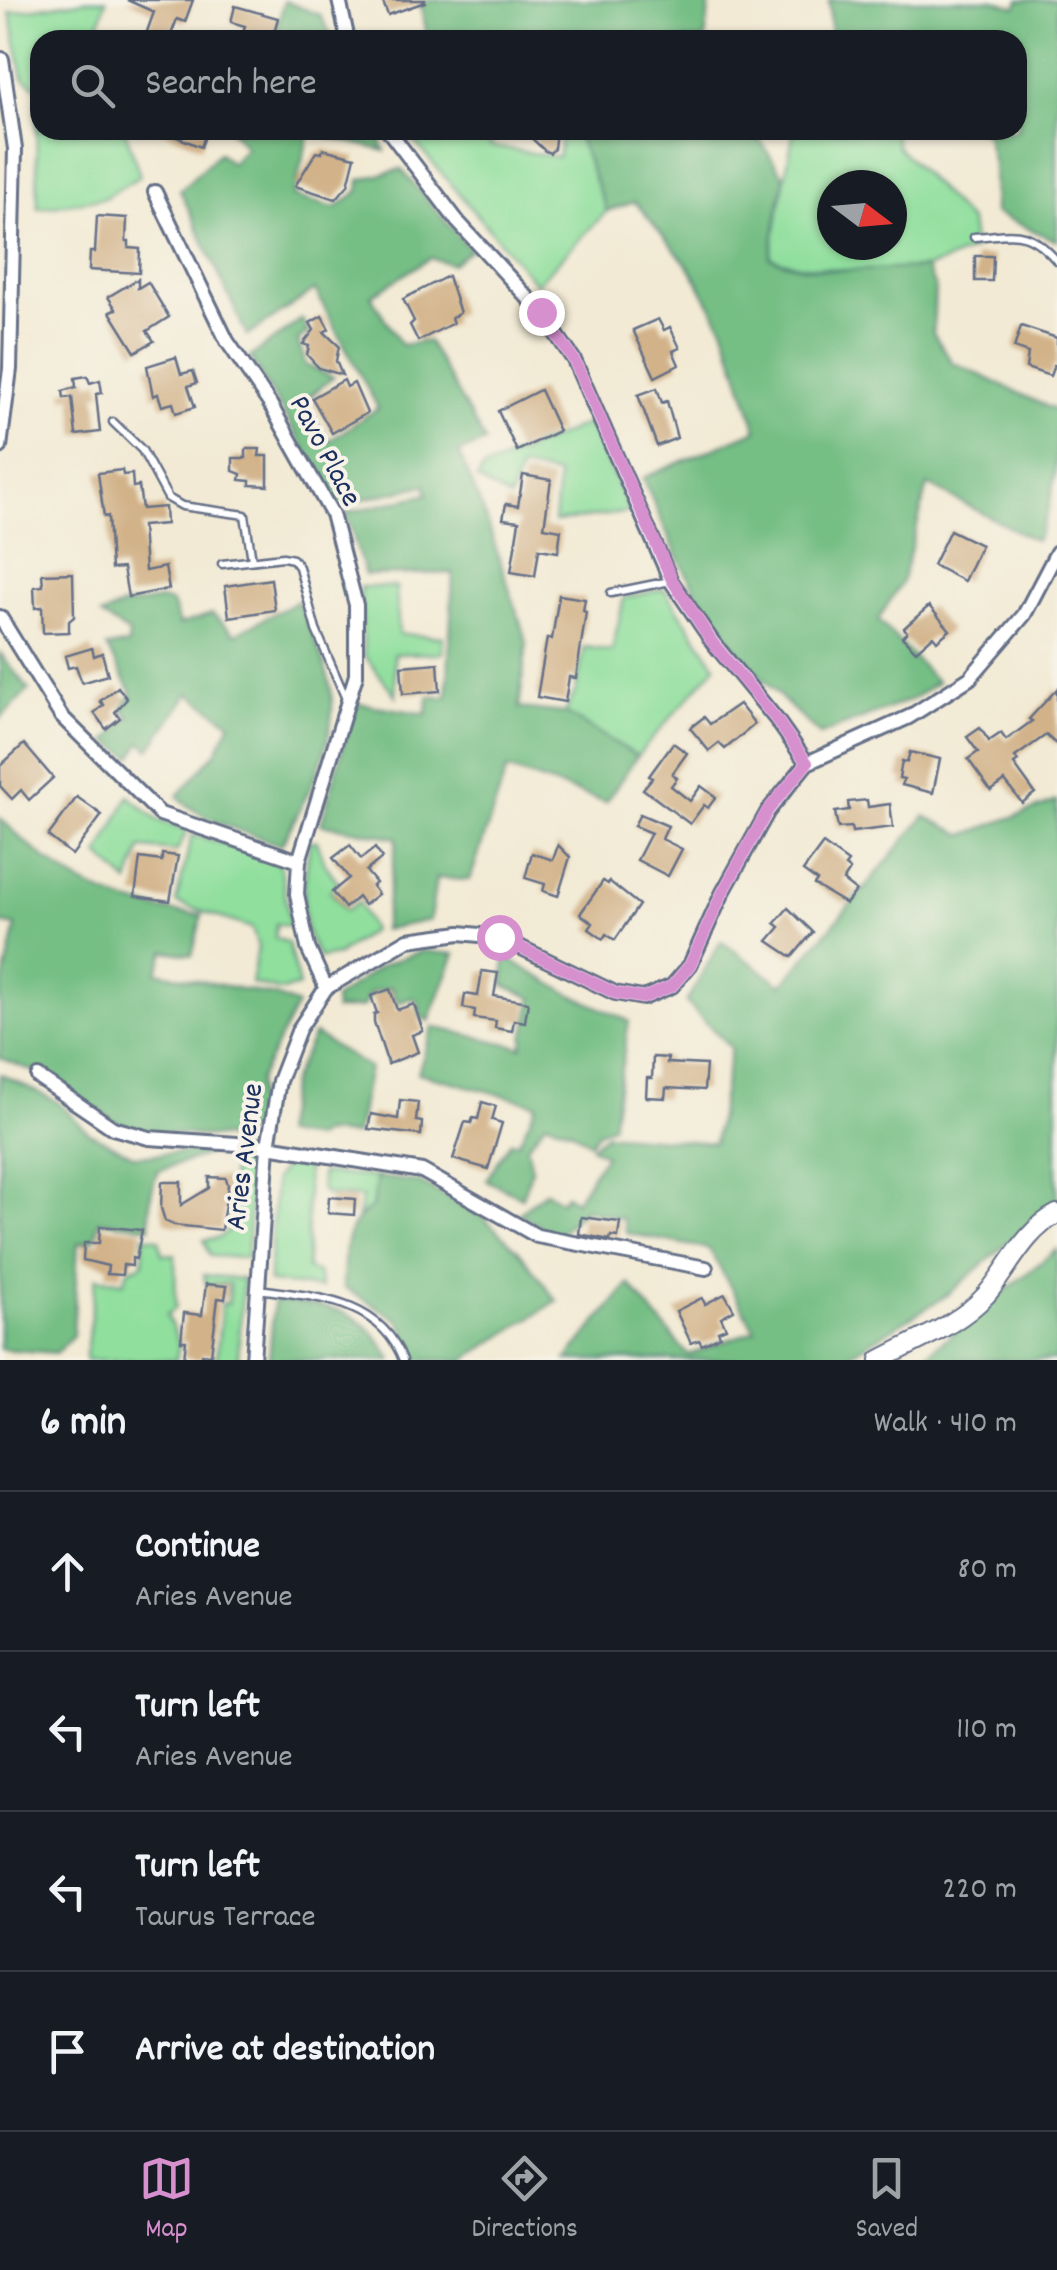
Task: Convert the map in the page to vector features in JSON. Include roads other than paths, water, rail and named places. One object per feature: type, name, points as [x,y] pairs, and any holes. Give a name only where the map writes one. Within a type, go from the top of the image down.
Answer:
[{"type":"main road","points":[[880,1360],[960,1318],[985,1296],[1030,1234],[1057,1214]]},
{"type":"street","points":[[337,0],[345,30]]},
{"type":"street","points":[[0,447],[10,368],[15,149],[2,59]]},
{"type":"street","points":[[396,140],[458,222],[541,312],[574,360],[672,580],[712,642],[807,763]]},
{"type":"street","name":"Pavo Place","points":[[156,192],[226,341],[270,404],[332,514],[356,605],[356,675],[299,860],[297,894],[308,948],[326,988]]},
{"type":"street","name":"Aries Avenue","points":[[253,1360],[268,1146],[279,1081],[299,1028],[326,988],[408,940],[460,933],[499,937],[615,993],[643,998],[672,986],[690,965],[722,894],[768,810],[807,763],[909,717],[970,678],[1024,615],[1057,552]]},
{"type":"street","points":[[0,617],[61,716],[160,814],[299,860]]},
{"type":"street","points":[[38,1077],[113,1128],[149,1138],[268,1146],[422,1171],[537,1236],[706,1268]]},
{"type":"lane","points":[[974,238],[1020,234],[1039,241],[1057,261]]},
{"type":"lane","points":[[113,422],[142,450],[168,498],[182,506],[245,515],[252,560]]},
{"type":"lane","points":[[222,564],[293,559],[299,567],[316,630],[348,702]]},
{"type":"lane","points":[[611,593],[672,580]]},
{"type":"lane","points":[[258,1289],[354,1308],[380,1323],[404,1360]]}]
